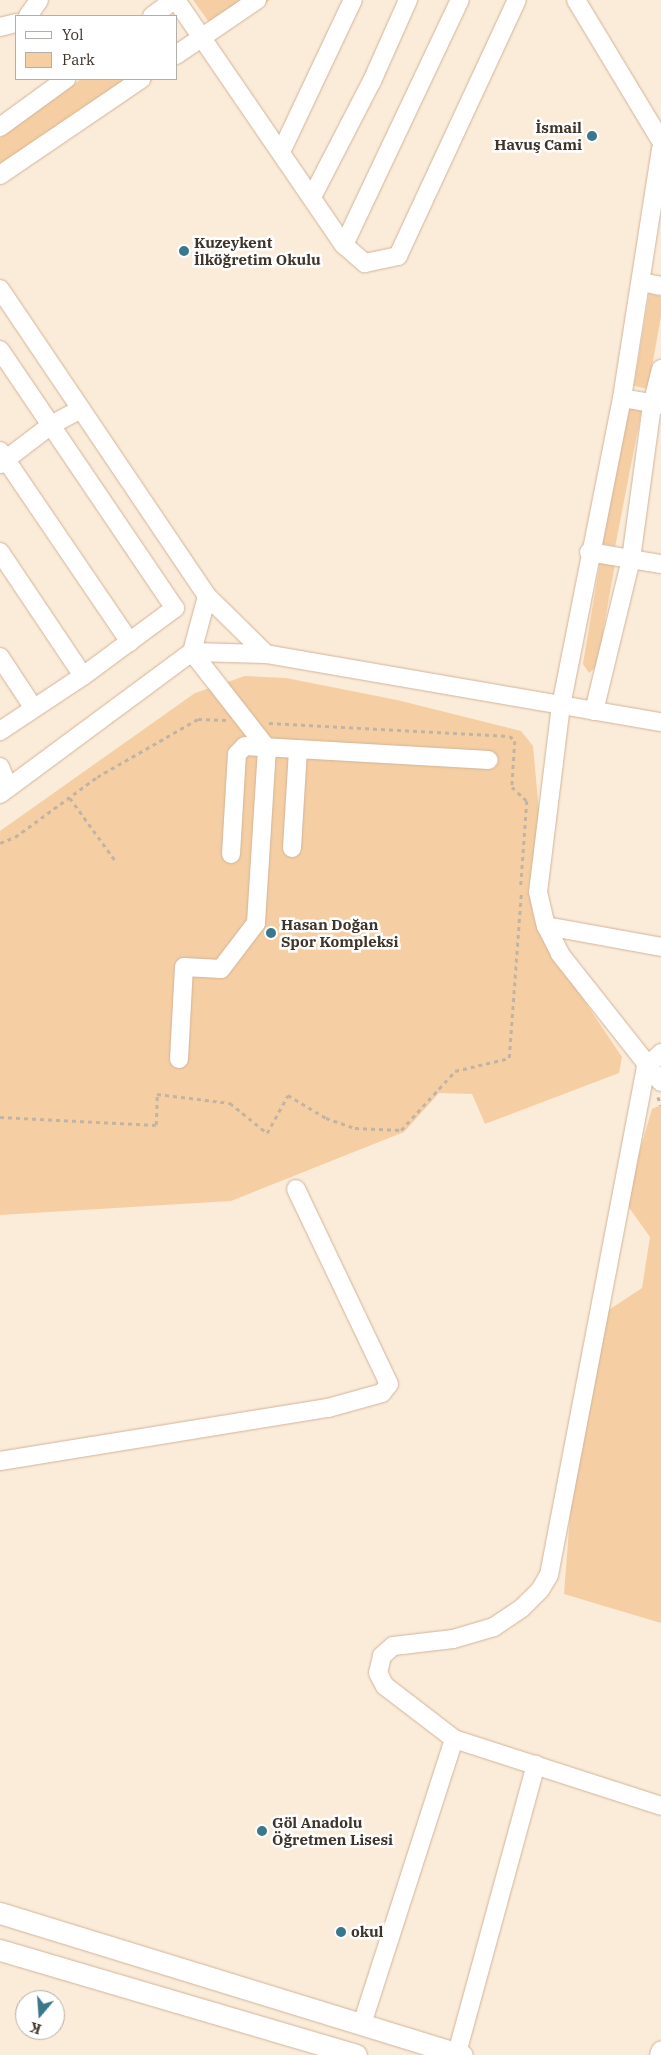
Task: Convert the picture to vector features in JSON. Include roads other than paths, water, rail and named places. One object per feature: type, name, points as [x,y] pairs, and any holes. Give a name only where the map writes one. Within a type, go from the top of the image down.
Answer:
[{"type":"main road","points":[[0,1912],[460,2054]]},
{"type":"main road","points":[[0,1950],[356,2055]]},
{"type":"street","points":[[29,15],[39,0]]},
{"type":"street","points":[[153,15],[175,0],[203,36],[344,245],[365,263],[398,256],[517,0]]},
{"type":"street","points":[[178,54],[257,0]]},
{"type":"street","points":[[281,152],[353,0]]},
{"type":"street","points":[[312,197],[372,81],[408,0]]},
{"type":"street","points":[[344,245],[460,0]]},
{"type":"street","points":[[576,0],[661,141]]},
{"type":"street","points":[[0,27],[15,23]]},
{"type":"street","points":[[0,127],[65,80]]},
{"type":"street","points":[[0,175],[140,80]]},
{"type":"street","points":[[661,149],[622,398],[589,552],[561,705],[538,892],[546,926],[560,954],[646,1067],[661,1082]]},
{"type":"street","points":[[641,282],[661,286]]},
{"type":"street","points":[[0,289],[207,596],[266,654]]},
{"type":"street","points":[[0,350],[175,608],[83,676],[0,730]]},
{"type":"street","points":[[594,711],[631,559],[657,405],[661,369]]},
{"type":"street","points":[[622,398],[657,405]]},
{"type":"street","points":[[81,409],[51,425],[2,458],[130,642]]},
{"type":"street","points":[[0,552],[83,676]]},
{"type":"street","points":[[589,552],[661,564]]},
{"type":"street","points":[[192,652],[207,596]]},
{"type":"street","points":[[179,1059],[184,967],[221,969],[256,923],[267,748],[249,722],[192,652]]},
{"type":"street","points":[[0,767],[4,790],[192,652],[266,654],[594,711],[661,720]]},
{"type":"street","points":[[0,657],[34,707]]},
{"type":"street","points":[[231,854],[237,754],[245,746],[489,760]]},
{"type":"street","points":[[292,848],[298,749]]},
{"type":"street","points":[[546,926],[661,947]]},
{"type":"street","points":[[661,1053],[646,1067],[549,1575],[540,1590],[522,1608],[494,1627],[453,1639],[397,1645],[386,1650],[379,1665],[378,1676],[385,1686],[454,1739],[661,1806]]},
{"type":"street","points":[[0,1462],[328,1408],[382,1393],[389,1384],[296,1189]]},
{"type":"street","points":[[362,2024],[454,1739]]},
{"type":"street","points":[[460,2054],[536,1766]]},
{"type":"street","points":[[659,2055],[661,2050]]},
{"type":"place","name":"İsmail Havuş Cami","points":[[592,136]]},
{"type":"place","name":"Kuzeykent İlköğretim Okulu","points":[[184,251]]},
{"type":"place","name":"Hasan Doğan Spor Kompleksi","points":[[271,933]]},
{"type":"place","name":"Göl Anadolu Öğretmen Lisesi","points":[[262,1831]]},
{"type":"place","name":"okul","points":[[341,1932]]}]
